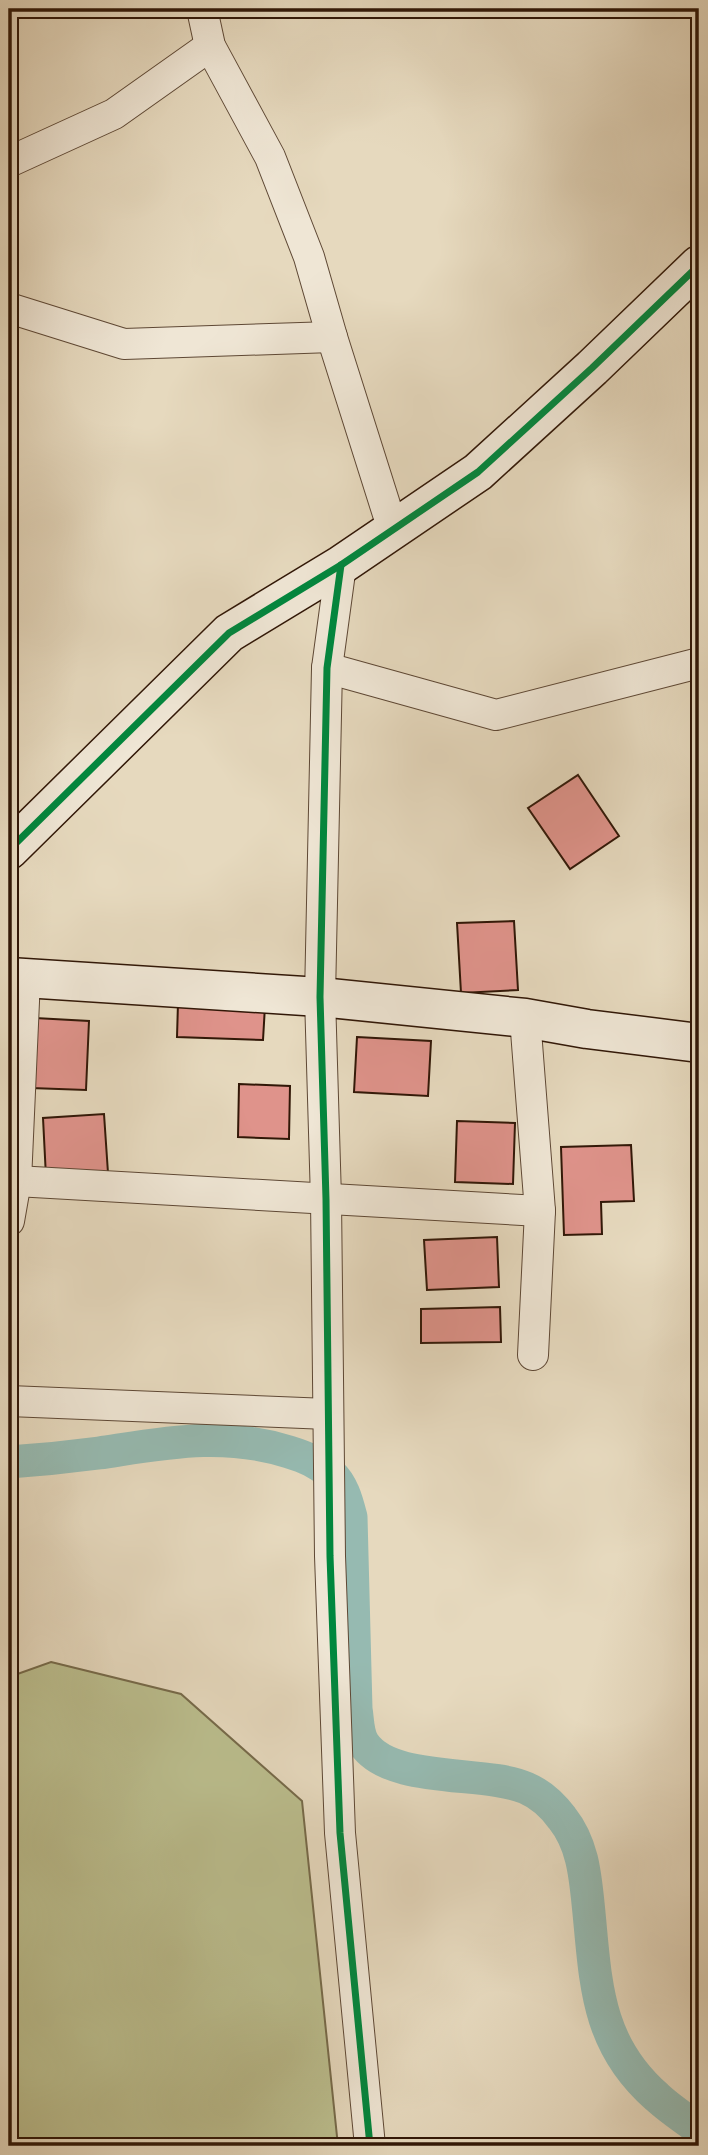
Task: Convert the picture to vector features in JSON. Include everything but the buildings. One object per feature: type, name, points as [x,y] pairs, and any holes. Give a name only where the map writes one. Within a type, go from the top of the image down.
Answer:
[{"type":"street","points":[[202,9],[210,46],[270,157],[309,257],[393,530]]},
{"type":"street","points":[[9,162],[114,114],[210,46]]},
{"type":"street","points":[[9,850],[229,633],[341,565],[478,472],[699,265]]},
{"type":"street","points":[[9,308],[124,344],[332,337]]},
{"type":"street","points":[[341,565],[327,668],[320,997],[326,1199],[330,1556],[340,1833],[370,2146]]},
{"type":"street","points":[[327,668],[496,715],[699,663]]},
{"type":"street","points":[[9,1221],[16,1181],[17,978],[320,997],[525,1018],[699,1043]]},
{"type":"street","points":[[525,1018],[540,1211],[533,1355]]},
{"type":"street","points":[[16,1181],[540,1211]]},
{"type":"street","points":[[9,1401],[328,1414]]},
{"type":"green space","points":[[51,1662],[181,1694],[302,1801],[338,2146],[9,2146],[9,1677]]},
{"type":"waterway","points":[[9,1462],[217,1440],[289,1452],[311,1460],[331,1474],[342,1488],[351,1517],[356,1709],[364,1744],[377,1757],[416,1771],[487,1779],[526,1788],[541,1797],[558,1814],[569,1828],[581,1859],[597,1983],[610,2031],[636,2076],[662,2101],[699,2129]]},
{"type":"cycle path","points":[[9,850],[229,633],[341,565],[478,472],[699,265]]},
{"type":"cycle path","points":[[341,565],[327,668],[320,997],[326,1199],[330,1556],[340,1833],[370,2146]]}]
